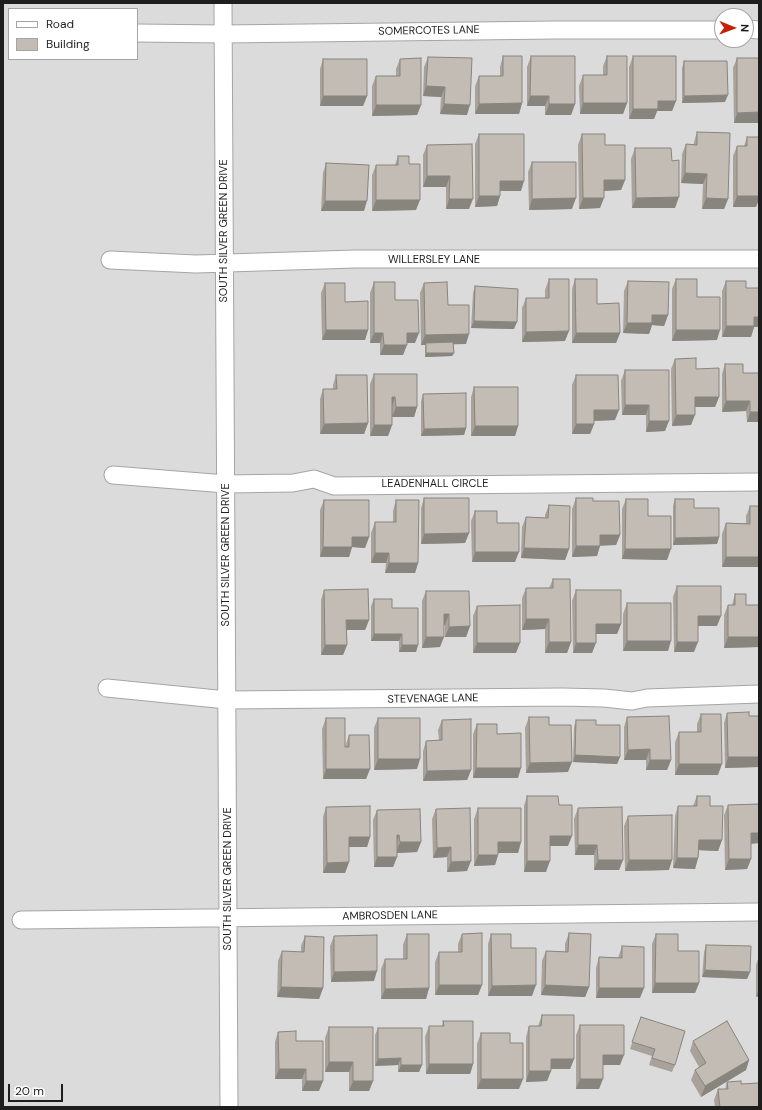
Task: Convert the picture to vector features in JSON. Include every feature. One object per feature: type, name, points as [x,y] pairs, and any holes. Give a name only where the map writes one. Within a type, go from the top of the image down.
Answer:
[{"type":"street","name":"SOUTH SILVER GREEN DRIVE","points":[[222,3],[229,1107]]},
{"type":"street","name":"SOMERCOTES LANE","points":[[138,33],[223,34],[556,30],[714,30]]},
{"type":"street","name":"WILLERSLEY LANE","points":[[110,260],[224,264],[355,259],[759,259]]},
{"type":"street","name":"LEADENHALL CIRCLE","points":[[113,475],[226,484],[293,483],[314,479],[334,486],[759,482]]},
{"type":"street","name":"STEVENAGE LANE","points":[[106,688],[227,700],[569,697],[604,698],[632,701],[647,698],[759,694]]},
{"type":"street","name":"AMBROSDEN LANE","points":[[21,920],[759,912]]},
{"type":"shaded area","points":[[3,3],[759,3],[759,1107],[3,1107]]},
{"type":"building","points":[[503,56],[522,56],[522,103],[479,104],[479,76],[503,76]]},
{"type":"building","points":[[531,56],[575,56],[575,104],[549,104],[549,96],[530,96]]},
{"type":"building","points":[[607,56],[627,56],[627,103],[583,103],[583,75],[607,75]]},
{"type":"building","points":[[633,56],[676,56],[676,101],[658,101],[658,109],[633,109]]},
{"type":"building","points":[[428,57],[472,58],[470,105],[444,104],[445,87],[426,86]]},
{"type":"building","points":[[421,58],[421,105],[376,105],[376,76],[400,76],[400,59]]},
{"type":"building","points":[[737,58],[759,58],[759,112],[737,113]]},
{"type":"building","points":[[323,59],[367,59],[367,96],[323,96]]},
{"type":"building","points":[[684,61],[727,61],[728,95],[684,96]]},
{"type":"building","points":[[697,132],[730,133],[728,199],[706,198],[707,174],[685,173],[686,144],[697,145]]},
{"type":"building","points":[[479,134],[524,134],[524,181],[500,181],[500,196],[479,196]]},
{"type":"building","points":[[582,134],[605,134],[605,145],[625,145],[625,180],[604,180],[604,198],[583,198]]},
{"type":"building","points":[[747,137],[759,137],[759,196],[737,196],[737,146],[747,146]]},
{"type":"building","points":[[472,144],[473,199],[449,199],[450,176],[427,176],[427,145]]},
{"type":"building","points":[[635,148],[671,148],[672,161],[679,160],[679,197],[636,198]]},
{"type":"building","points":[[398,156],[409,156],[409,164],[420,164],[420,200],[376,200],[376,165],[398,165]]},
{"type":"building","points":[[532,162],[576,162],[576,198],[532,199]]},
{"type":"building","points":[[326,163],[369,165],[367,201],[325,201]]},
{"type":"building","points":[[549,279],[569,279],[569,331],[526,332],[526,298],[549,298]]},
{"type":"building","points":[[575,279],[597,279],[597,304],[619,303],[620,333],[576,333]]},
{"type":"building","points":[[676,279],[697,279],[697,297],[720,297],[720,330],[676,330]]},
{"type":"building","points":[[628,281],[669,282],[668,315],[652,315],[652,323],[627,323]]},
{"type":"building","points":[[726,281],[746,281],[746,288],[759,288],[759,317],[754,317],[754,326],[726,326]]},
{"type":"building","points":[[374,282],[395,282],[395,300],[418,300],[419,333],[407,333],[407,345],[384,345],[383,333],[374,333]]},
{"type":"building","points":[[447,282],[448,305],[469,305],[469,334],[425,335],[424,283]]},
{"type":"building","points":[[325,283],[345,283],[345,302],[368,301],[368,330],[326,330]]},
{"type":"building","points":[[475,286],[518,289],[517,322],[474,321]]},
{"type":"building","points":[[453,342],[454,353],[426,353],[426,343]]},
{"type":"building","points":[[696,358],[696,369],[719,368],[719,397],[695,397],[695,415],[676,415],[675,359]]},
{"type":"building","points":[[725,364],[743,364],[743,373],[759,373],[759,412],[750,412],[750,401],[726,401]]},
{"type":"building","points":[[625,370],[669,370],[669,421],[649,421],[649,405],[625,405]]},
{"type":"building","points":[[374,374],[417,374],[417,407],[396,407],[395,397],[392,397],[392,425],[374,425]]},
{"type":"building","points":[[336,375],[367,375],[368,423],[324,424],[323,389],[337,389]]},
{"type":"building","points":[[576,375],[618,375],[619,410],[594,410],[594,424],[576,424]]},
{"type":"building","points":[[474,387],[518,387],[518,426],[475,426]]},
{"type":"building","points":[[466,393],[466,428],[424,429],[423,394]]},
{"type":"building","points":[[424,498],[469,498],[469,533],[424,534]]},
{"type":"building","points":[[576,498],[593,498],[593,501],[619,501],[620,535],[600,535],[600,546],[576,546]]},
{"type":"building","points":[[626,499],[648,499],[648,516],[671,516],[671,549],[625,549]]},
{"type":"building","points":[[675,499],[694,499],[694,508],[719,508],[719,537],[675,538]]},
{"type":"building","points":[[324,500],[369,500],[369,537],[352,537],[352,547],[323,547]]},
{"type":"building","points":[[396,500],[419,500],[418,563],[389,563],[389,553],[375,553],[375,522],[396,522]]},
{"type":"building","points":[[549,505],[570,506],[569,549],[524,548],[526,517],[548,518]]},
{"type":"building","points":[[750,506],[759,506],[759,557],[726,557],[726,523],[750,524]]},
{"type":"building","points":[[475,511],[497,511],[497,523],[519,523],[519,552],[475,552]]},
{"type":"building","points":[[553,579],[570,579],[571,642],[549,642],[549,619],[526,619],[526,588],[553,588]]},
{"type":"building","points":[[677,586],[721,586],[721,616],[698,616],[698,642],[677,642]]},
{"type":"building","points":[[368,589],[369,620],[346,620],[347,645],[325,645],[324,590]]},
{"type":"building","points":[[576,590],[621,590],[621,624],[596,624],[596,643],[576,643]]},
{"type":"building","points":[[426,591],[469,591],[470,626],[449,627],[449,614],[444,614],[444,637],[426,637]]},
{"type":"building","points":[[735,594],[746,594],[746,605],[759,605],[759,637],[728,637],[728,605],[735,605]]},
{"type":"building","points":[[374,599],[392,599],[392,608],[418,608],[418,645],[402,645],[402,634],[374,634]]},
{"type":"building","points":[[627,603],[671,603],[671,641],[627,641]]},
{"type":"building","points":[[520,605],[520,643],[477,643],[477,606]]},
{"type":"building","points":[[749,712],[749,716],[759,716],[759,757],[728,757],[727,713]]},
{"type":"building","points":[[701,714],[721,714],[722,764],[679,764],[679,732],[701,732]]},
{"type":"building","points":[[669,716],[671,760],[650,760],[650,749],[628,750],[627,717]]},
{"type":"building","points":[[529,717],[549,717],[549,725],[571,725],[572,762],[530,763]]},
{"type":"building","points":[[326,718],[345,718],[345,747],[349,747],[349,735],[369,735],[370,769],[326,769]]},
{"type":"building","points":[[378,718],[420,718],[420,759],[378,759]]},
{"type":"building","points":[[471,719],[471,770],[427,771],[426,741],[442,740],[442,720]]},
{"type":"building","points":[[576,720],[596,720],[596,725],[620,725],[620,757],[575,755]]},
{"type":"building","points":[[477,724],[497,724],[497,734],[521,733],[521,768],[476,768]]},
{"type":"building","points":[[527,796],[558,796],[559,805],[572,805],[572,836],[550,836],[550,861],[527,861]]},
{"type":"building","points":[[697,796],[710,796],[710,806],[723,806],[722,840],[699,840],[698,858],[677,858],[678,806],[697,806]]},
{"type":"building","points":[[759,804],[759,833],[751,833],[751,859],[729,859],[728,805]]},
{"type":"building","points":[[370,806],[370,837],[349,837],[349,862],[327,863],[326,807]]},
{"type":"building","points":[[622,807],[623,860],[598,860],[597,845],[578,845],[578,808]]},
{"type":"building","points":[[470,808],[471,861],[451,862],[451,847],[437,848],[436,809]]},
{"type":"building","points":[[478,808],[521,808],[521,842],[498,842],[498,855],[478,855]]},
{"type":"building","points":[[420,809],[421,842],[400,842],[399,835],[397,835],[397,857],[377,857],[377,810]]},
{"type":"building","points":[[672,815],[672,860],[629,860],[628,816]]},
{"type":"building","points":[[482,933],[482,985],[439,985],[439,952],[462,952],[462,934]]},
{"type":"building","points":[[569,933],[591,934],[589,987],[545,985],[546,951],[568,952]]},
{"type":"building","points":[[407,934],[429,934],[429,988],[385,989],[385,959],[407,959]]},
{"type":"building","points":[[491,934],[511,934],[511,948],[536,948],[536,985],[492,986]]},
{"type":"building","points":[[656,934],[678,934],[678,951],[699,951],[699,983],[655,983]]},
{"type":"building","points":[[377,935],[377,971],[334,972],[334,936]]},
{"type":"building","points":[[305,936],[324,937],[323,988],[281,987],[282,951],[304,952]]},
{"type":"building","points":[[706,945],[751,946],[750,972],[705,970]]},
{"type":"building","points":[[622,946],[644,947],[644,988],[599,988],[599,957],[622,958]]},
{"type":"building","points":[[542,1015],[574,1015],[574,1059],[551,1059],[551,1071],[529,1071],[529,1026],[541,1026]]},
{"type":"building","points":[[641,1017],[685,1031],[675,1065],[652,1058],[655,1049],[632,1042]]},
{"type":"building","points":[[443,1021],[473,1021],[473,1064],[429,1064],[429,1026],[444,1026]]},
{"type":"building","points":[[727,1021],[749,1060],[705,1086],[695,1070],[706,1063],[693,1041]]},
{"type":"building","points":[[580,1025],[624,1025],[624,1055],[603,1055],[603,1079],[580,1079]]},
{"type":"building","points":[[329,1027],[373,1027],[373,1081],[353,1081],[353,1062],[329,1062]]},
{"type":"building","points":[[378,1028],[422,1028],[422,1065],[401,1065],[401,1058],[378,1059]]},
{"type":"building","points":[[296,1031],[296,1041],[323,1041],[323,1081],[306,1081],[306,1069],[279,1069],[278,1032]]},
{"type":"building","points":[[481,1033],[510,1033],[510,1043],[523,1043],[523,1079],[481,1079]]},
{"type":"building","points":[[741,1081],[741,1084],[759,1083],[759,1107],[720,1107],[718,1089],[728,1089],[727,1082]]}]
